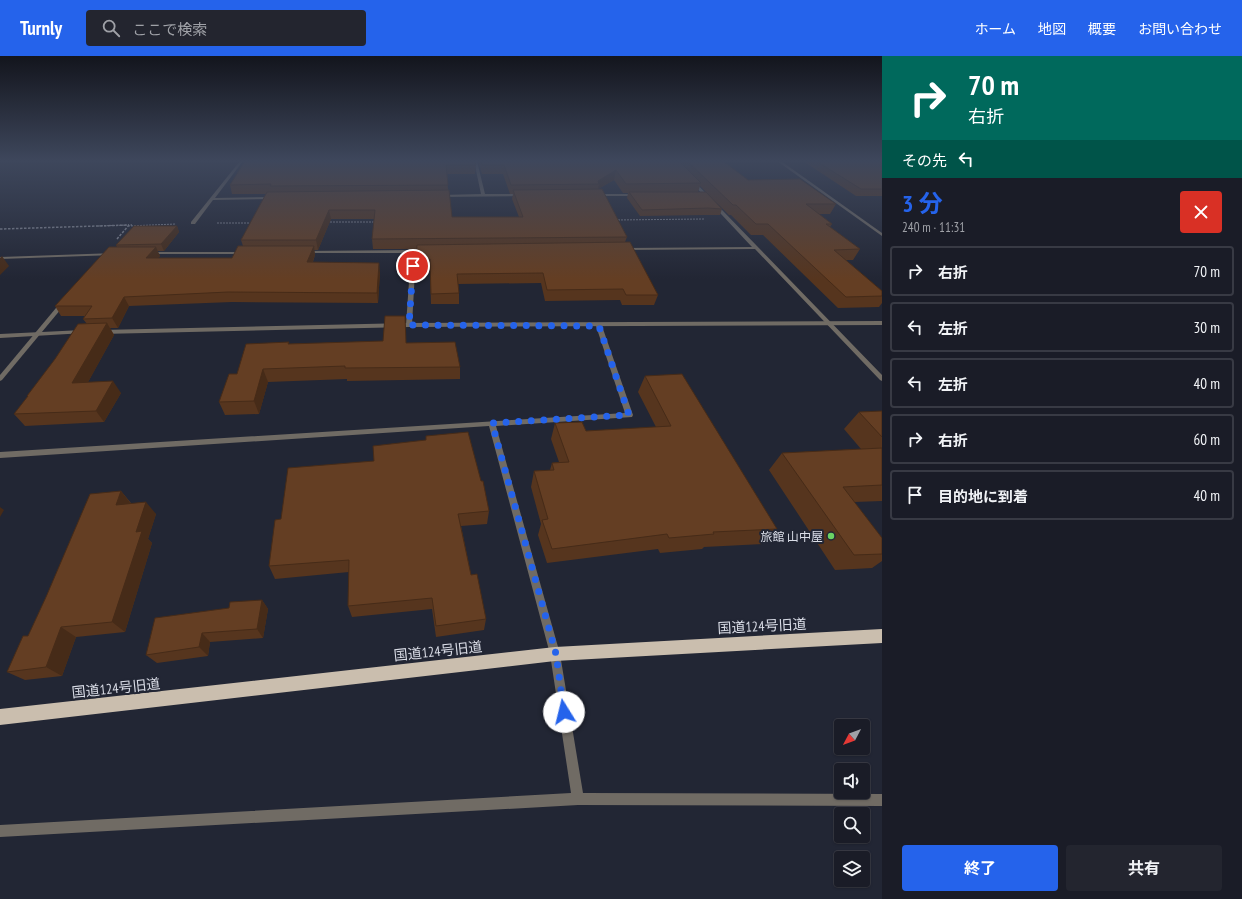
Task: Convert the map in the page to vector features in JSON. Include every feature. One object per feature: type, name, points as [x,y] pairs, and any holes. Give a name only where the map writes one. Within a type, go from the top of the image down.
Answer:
[{"type":"highway","name":"国道124号旧道","points":[[0,717],[556,654],[882,636]]},
{"type":"street","points":[[193,223],[210,200]]},
{"type":"street","points":[[710,200],[882,379]]},
{"type":"street","points":[[834,200],[882,235]]},
{"type":"street","points":[[620,249],[755,248]]},
{"type":"street","points":[[409,325],[414,251]]},
{"type":"street","points":[[295,252],[430,251]]},
{"type":"street","points":[[145,253],[248,252]]},
{"type":"street","points":[[100,260],[105,254]]},
{"type":"street","points":[[0,258],[121,254]]},
{"type":"street","points":[[0,379],[69,296]]},
{"type":"street","points":[[0,336],[38,333],[409,325],[599,326],[882,323]]},
{"type":"street","points":[[0,455],[629,415],[599,326]]},
{"type":"street","points":[[492,423],[556,654],[578,799]]},
{"type":"street","points":[[0,830],[578,799],[882,800]]},
{"type":"path","points":[[608,220],[728,219]]},
{"type":"path","points":[[321,222],[377,222]]},
{"type":"path","points":[[0,229],[193,223],[257,223]]},
{"type":"path","points":[[105,254],[129,225]]},
{"type":"building","points":[[262,200],[450,200],[452,217],[523,217],[517,200],[608,200],[627,237],[372,239],[375,210],[329,210],[316,240],[241,240]]},
{"type":"building","points":[[635,200],[714,200],[722,209],[708,208],[642,210]]},
{"type":"building","points":[[728,200],[831,200],[836,204],[806,204],[832,224],[826,224],[860,249],[834,250],[882,291],[882,296],[846,297],[768,224],[756,224],[736,205],[733,205]]},
{"type":"building","points":[[134,226],[177,226],[161,244],[116,245]]},
{"type":"building","points":[[630,242],[658,295],[626,295],[623,289],[547,290],[543,273],[457,274],[459,293],[431,294],[430,259],[416,260],[417,245]]},
{"type":"building","points":[[238,246],[314,246],[307,262],[379,263],[377,293],[228,292],[124,297],[112,318],[83,319],[92,306],[55,306],[109,247],[156,247],[146,258],[232,258]]},
{"type":"building","points":[[385,316],[405,316],[406,343],[455,342],[460,367],[345,368],[345,366],[263,369],[254,401],[219,402],[229,374],[237,374],[246,344],[383,341]]},
{"type":"building","points":[[107,323],[72,383],[113,381],[96,411],[14,414],[55,359],[78,324]]},
{"type":"building","points":[[682,374],[777,529],[713,532],[714,534],[669,538],[667,534],[552,549],[542,520],[548,519],[534,471],[554,470],[552,463],[569,462],[555,423],[582,422],[586,431],[671,426],[645,376]]},
{"type":"building","points":[[882,411],[882,437],[859,412]]},
{"type":"building","points":[[468,432],[481,481],[483,481],[489,511],[458,514],[471,575],[477,574],[486,619],[436,626],[432,598],[348,606],[349,560],[269,566],[275,520],[281,519],[288,468],[374,461],[373,446],[426,440],[426,436]]},
{"type":"building","points":[[882,448],[882,485],[843,487],[882,538],[882,554],[854,555],[782,453]]},
{"type":"building","points":[[121,491],[116,505],[146,502],[136,532],[142,531],[112,622],[61,627],[46,667],[7,672],[23,636],[28,636],[90,494]]},
{"type":"building","points":[[262,600],[257,629],[202,633],[199,647],[146,655],[155,618],[229,608],[230,602]]},
{"type":"place","name":"旅館 山中屋","points":[[831,536]]},
{"type":"route","points":[[413,266],[409,325],[599,326],[629,415],[492,423],[556,654],[564,712]]}]
